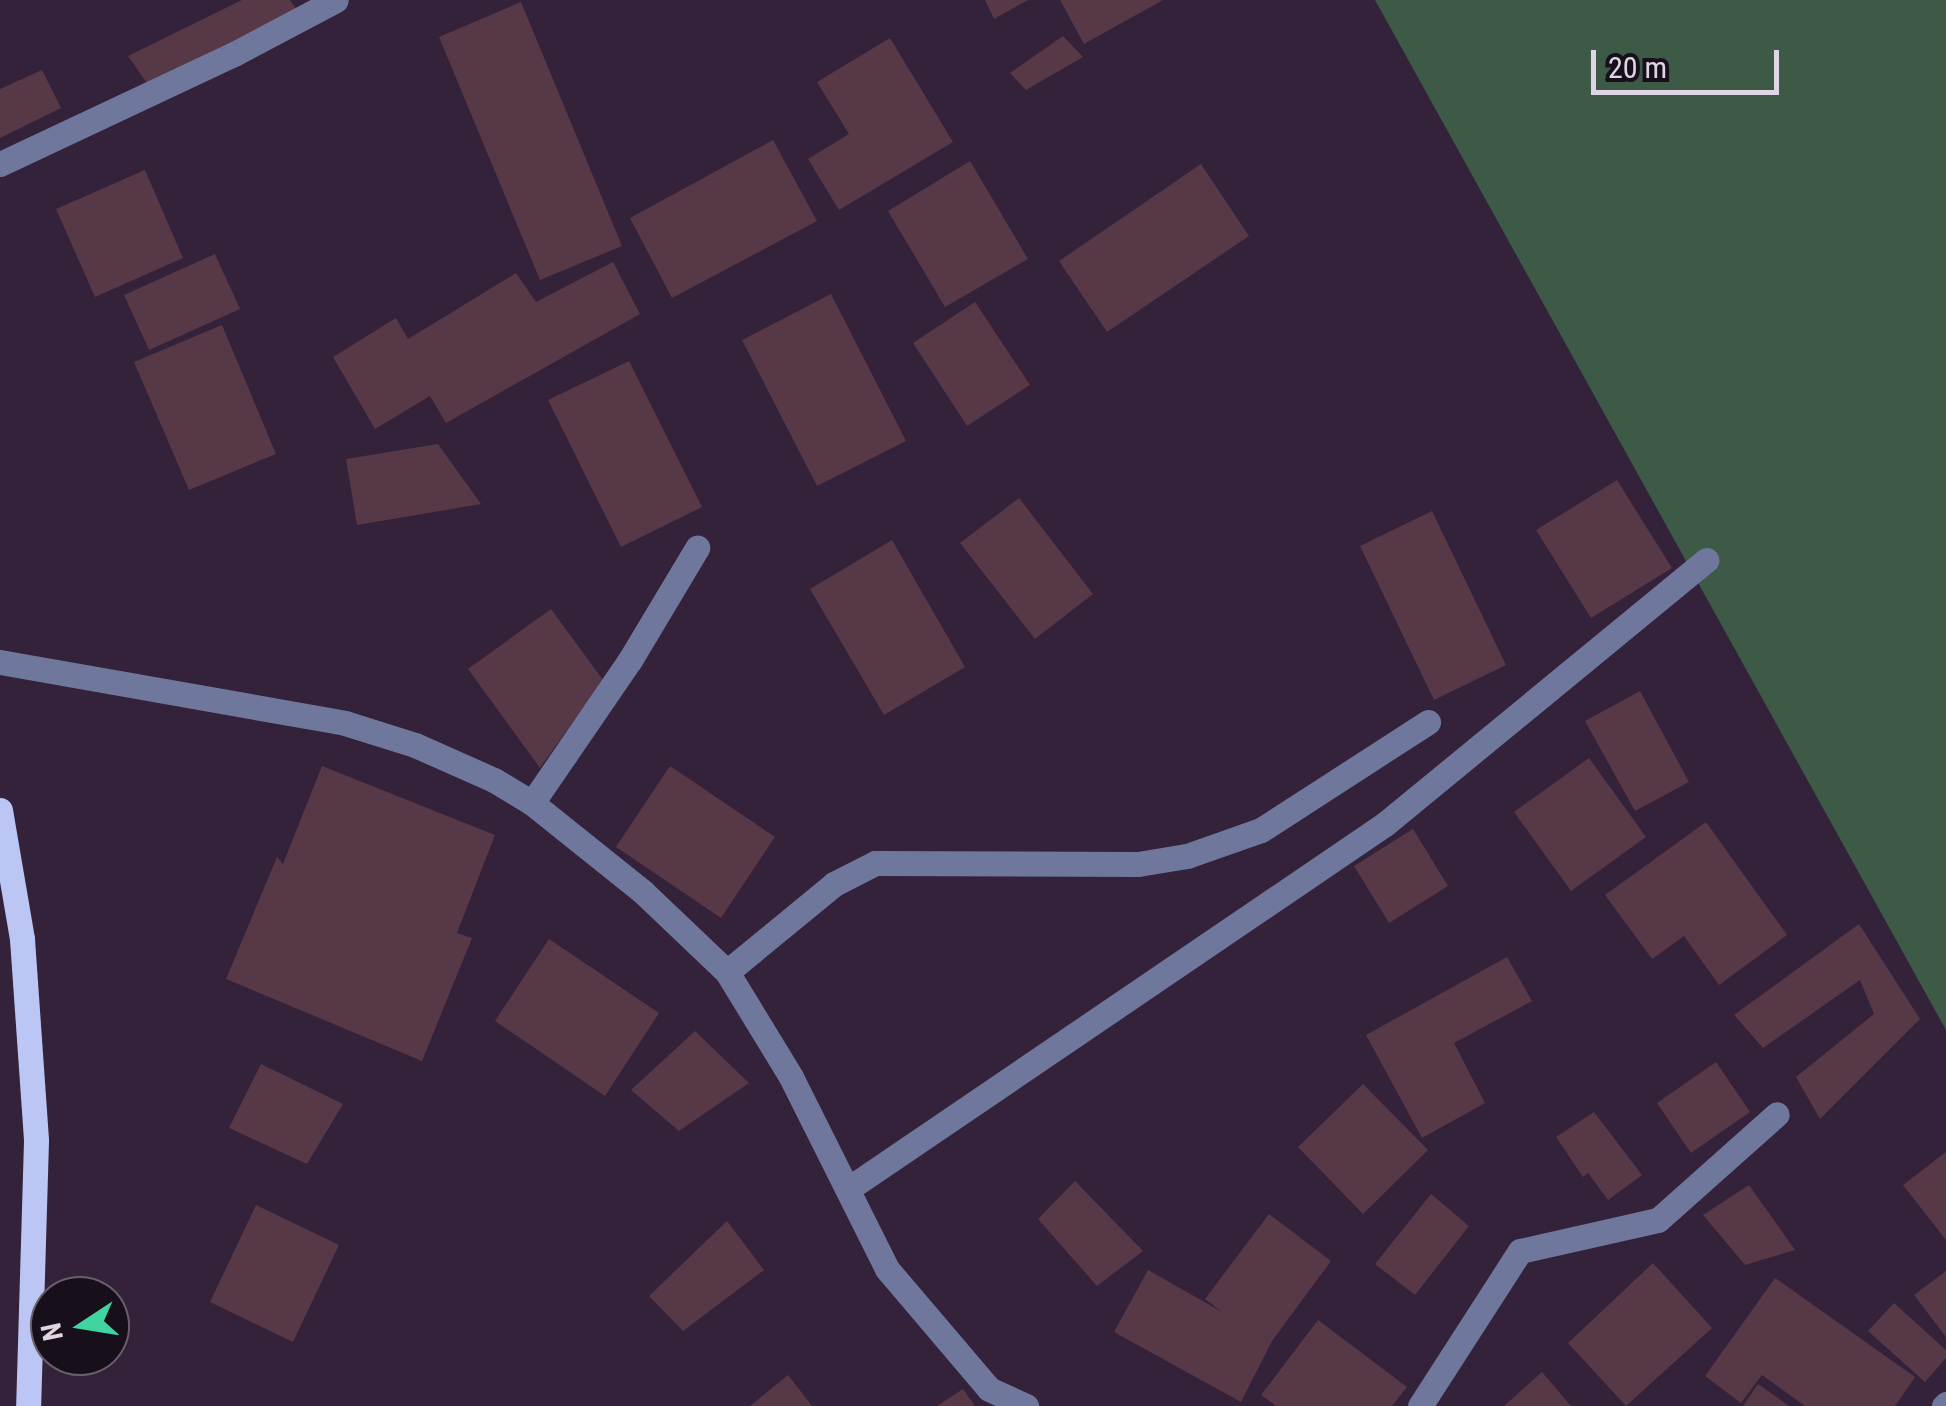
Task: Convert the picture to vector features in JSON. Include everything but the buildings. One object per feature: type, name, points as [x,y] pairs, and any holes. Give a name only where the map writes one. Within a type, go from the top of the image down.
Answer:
[{"type":"main road","points":[[0,810],[22,939],[36,1141],[28,1406]]},
{"type":"street","points":[[0,164],[234,54],[336,0]]},
{"type":"street","points":[[532,803],[630,660],[698,548]]},
{"type":"street","points":[[848,1189],[1385,824],[1706,560]]},
{"type":"street","points":[[0,662],[344,723],[415,745],[494,780],[532,803],[644,892],[727,972],[791,1078],[887,1270],[988,1389],[1026,1406]]},
{"type":"street","points":[[727,972],[834,884],[875,863],[1138,864],[1187,856],[1261,830],[1428,722]]},
{"type":"street","points":[[1420,1406],[1520,1251],[1658,1220],[1777,1114]]},
{"type":"green space","points":[[1375,0],[1946,0],[1946,1030]]}]
